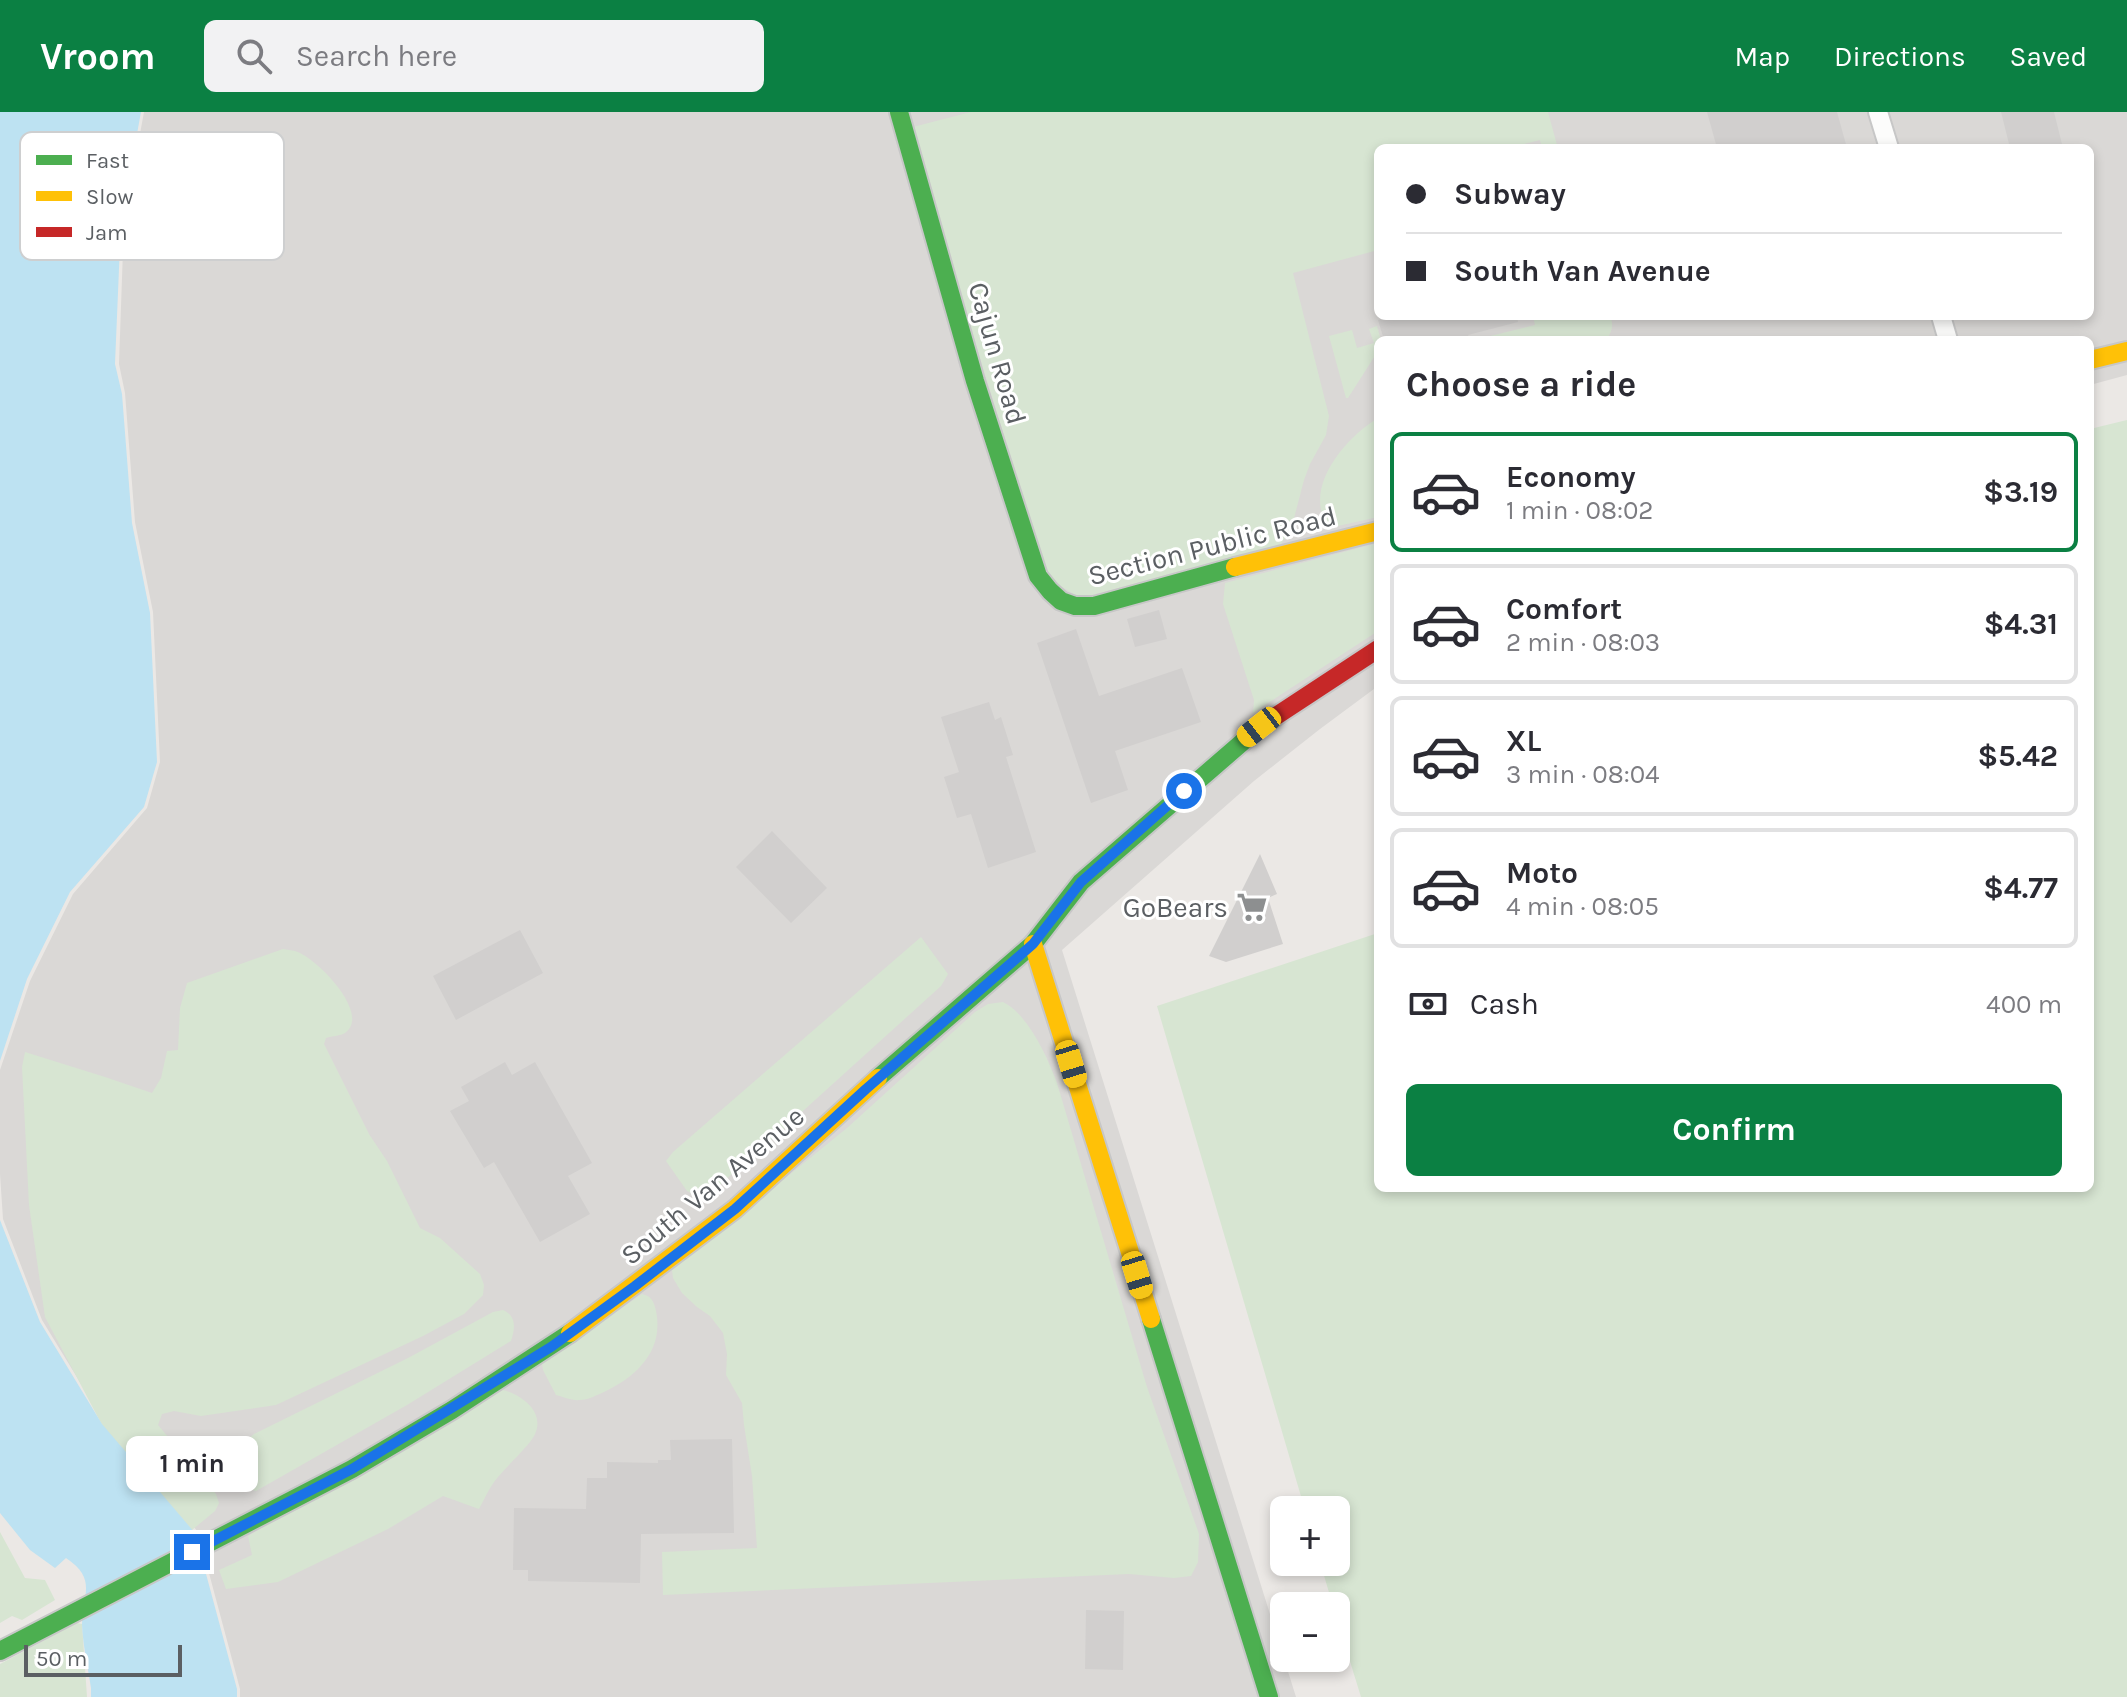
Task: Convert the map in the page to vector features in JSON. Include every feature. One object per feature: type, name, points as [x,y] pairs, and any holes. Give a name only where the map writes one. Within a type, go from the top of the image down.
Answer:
[{"type":"main road","name":"Cajun Road","points":[[899,112],[975,381],[1038,576],[1060,601]]},
{"type":"main road","points":[[2094,359],[2127,351]]},
{"type":"main road","name":"Section Public Road","points":[[1060,601],[1072,607],[1094,606],[1374,532]]},
{"type":"main road","name":"South Van Avenue","points":[[0,1651],[352,1469],[551,1347],[635,1286],[735,1209],[866,1089],[1033,944],[1081,882],[1231,750],[1259,727],[1374,652]]},
{"type":"main road","points":[[1033,944],[1269,1697]]},
{"type":"street","points":[[1878,112],[1888,144]]},
{"type":"shaded area","points":[[144,112],[2127,112],[2127,375],[2094,384],[2094,336],[1374,336],[1374,689],[1254,781],[1062,950],[1270,1614],[1270,1672],[1288,1672],[1296,1697],[240,1697],[198,1532],[105,1423],[42,1320],[3,1219],[0,1070],[30,981],[73,894],[147,808],[160,762],[153,612],[135,522],[125,393],[119,364],[123,260],[284,260],[284,132],[140,132]]},
{"type":"green space","points":[[971,112],[1548,112],[1557,144],[1541,144],[1540,140],[1524,144],[1374,144],[1374,251],[1293,273],[1329,416],[1326,435],[1304,480],[1292,526],[1280,546],[1088,596],[1077,596],[1048,578],[909,128]]},
{"type":"green space","points":[[1534,320],[1611,320],[1612,328],[1609,336],[1490,336],[1535,325]]},
{"type":"green space","points":[[1377,326],[1380,336],[1374,336],[1374,343],[1369,329]]},
{"type":"green space","points":[[1352,330],[1357,348],[1374,343],[1374,357],[1346,398],[1329,336]]},
{"type":"green space","points":[[2127,420],[2127,1697],[1361,1697],[1350,1661],[1350,1592],[1329,1592],[1324,1576],[1350,1576],[1350,1496],[1301,1496],[1157,1006],[1374,934],[1374,1192],[2094,1192],[2094,428]]},
{"type":"green space","points":[[1374,421],[1374,518],[1329,528],[1322,513],[1320,497],[1323,481],[1341,451]]},
{"type":"green space","points":[[1374,544],[1374,634],[1253,713],[1254,700],[1223,604],[1225,583]]},
{"type":"green space","points":[[921,937],[948,974],[941,986],[709,1194],[699,1197],[687,1191],[666,1161],[673,1152]]},
{"type":"green space","points":[[283,949],[304,955],[327,975],[347,1000],[352,1013],[351,1024],[345,1033],[326,1038],[324,1044],[420,1228],[440,1238],[480,1274],[484,1285],[483,1295],[464,1314],[423,1336],[276,1405],[201,1416],[174,1411],[162,1414],[158,1425],[216,1494],[219,1503],[215,1511],[192,1530],[102,1425],[45,1317],[29,1205],[22,1067],[25,1052],[152,1093],[161,1078],[167,1051],[178,1050],[180,1008],[187,983]]},
{"type":"green space","points":[[1003,1002],[1029,1026],[1057,1083],[1147,1387],[1199,1534],[1198,1562],[1191,1576],[1174,1578],[1129,1574],[663,1595],[662,1552],[757,1548],[752,1476],[742,1403],[726,1375],[727,1354],[723,1333],[710,1316],[682,1293],[672,1270],[847,1128],[975,1012],[988,1004]]},
{"type":"green space","points":[[642,1294],[653,1302],[657,1325],[652,1350],[638,1370],[616,1386],[586,1399],[556,1395],[542,1363]]},
{"type":"green space","points":[[503,1310],[513,1319],[511,1341],[407,1405],[256,1491],[243,1487],[233,1476],[238,1452],[254,1434],[493,1312]]},
{"type":"green space","points":[[503,1390],[530,1406],[537,1426],[533,1438],[495,1481],[479,1509],[443,1496],[388,1529],[278,1582],[226,1589],[219,1570],[252,1555],[248,1536]]},
{"type":"green space","points":[[0,1532],[25,1578],[45,1580],[55,1600],[22,1620],[12,1616],[0,1623]]},
{"type":"green space","points":[[77,1623],[82,1624],[87,1697],[0,1697],[0,1664]]},
{"type":"water","points":[[0,112],[141,112],[137,132],[20,132],[20,260],[119,260],[115,364],[122,394],[132,523],[150,613],[157,762],[144,807],[70,892],[27,979],[0,1061]]},
{"type":"water","points":[[0,1220],[40,1322],[102,1424],[195,1533],[237,1697],[91,1697],[83,1633],[86,1588],[82,1573],[66,1558],[55,1568],[30,1550],[0,1513]]},
{"type":"building","points":[[1707,112],[1837,112],[1846,144],[1716,144]]},
{"type":"building","points":[[2001,112],[2054,112],[2062,144],[2009,144]]},
{"type":"building","points":[[1378,320],[1518,322],[1468,336],[1383,336]]},
{"type":"building","points":[[1159,610],[1167,639],[1135,647],[1127,619]]},
{"type":"building","points":[[1076,629],[1099,696],[1182,668],[1201,722],[1115,751],[1128,790],[1091,803],[1037,643]]},
{"type":"building","points":[[989,702],[995,720],[1001,717],[1013,755],[1006,757],[1036,852],[988,868],[971,814],[957,818],[944,777],[959,772],[941,717]]},
{"type":"building","points":[[772,831],[827,888],[791,923],[736,867]]},
{"type":"building","name":"GoBears","points":[[1260,854],[1277,894],[1268,898],[1283,944],[1226,962],[1209,956]]},
{"type":"building","points":[[520,930],[543,973],[456,1020],[433,976]]},
{"type":"building","points":[[505,1062],[512,1075],[535,1062],[592,1163],[568,1176],[590,1214],[540,1242],[494,1162],[484,1168],[450,1111],[469,1101],[461,1087]]},
{"type":"building","points":[[732,1439],[734,1533],[641,1534],[640,1583],[528,1581],[528,1570],[513,1570],[514,1508],[586,1509],[587,1478],[607,1478],[607,1462],[658,1463],[658,1460],[671,1460],[670,1440]]},
{"type":"building","points":[[1086,1610],[1124,1611],[1123,1670],[1085,1669]]},
{"type":"traffic: fast","points":[[899,112],[975,381],[1038,576],[1061,601],[1075,606],[1094,606],[1235,567]]},
{"type":"traffic: fast","points":[[878,1078],[1033,944],[1081,882],[1261,726]]},
{"type":"traffic: fast","points":[[1151,1319],[1269,1697]]},
{"type":"traffic: fast","points":[[0,1651],[352,1469],[452,1410],[570,1333]]},
{"type":"traffic: slow","points":[[2094,359],[2127,351]]},
{"type":"traffic: slow","points":[[1235,567],[1374,532]]},
{"type":"traffic: slow","points":[[1033,944],[1151,1319]]},
{"type":"traffic: slow","points":[[570,1333],[735,1209],[878,1078]]},
{"type":"traffic: jam","points":[[1261,726],[1374,652]]},
{"type":"place","name":"GoBears","points":[[1252,907]]},
{"type":"route","points":[[192,1552],[352,1469],[452,1410],[551,1347],[635,1286],[735,1209],[866,1089],[1033,944],[1081,882],[1184,791]]}]
